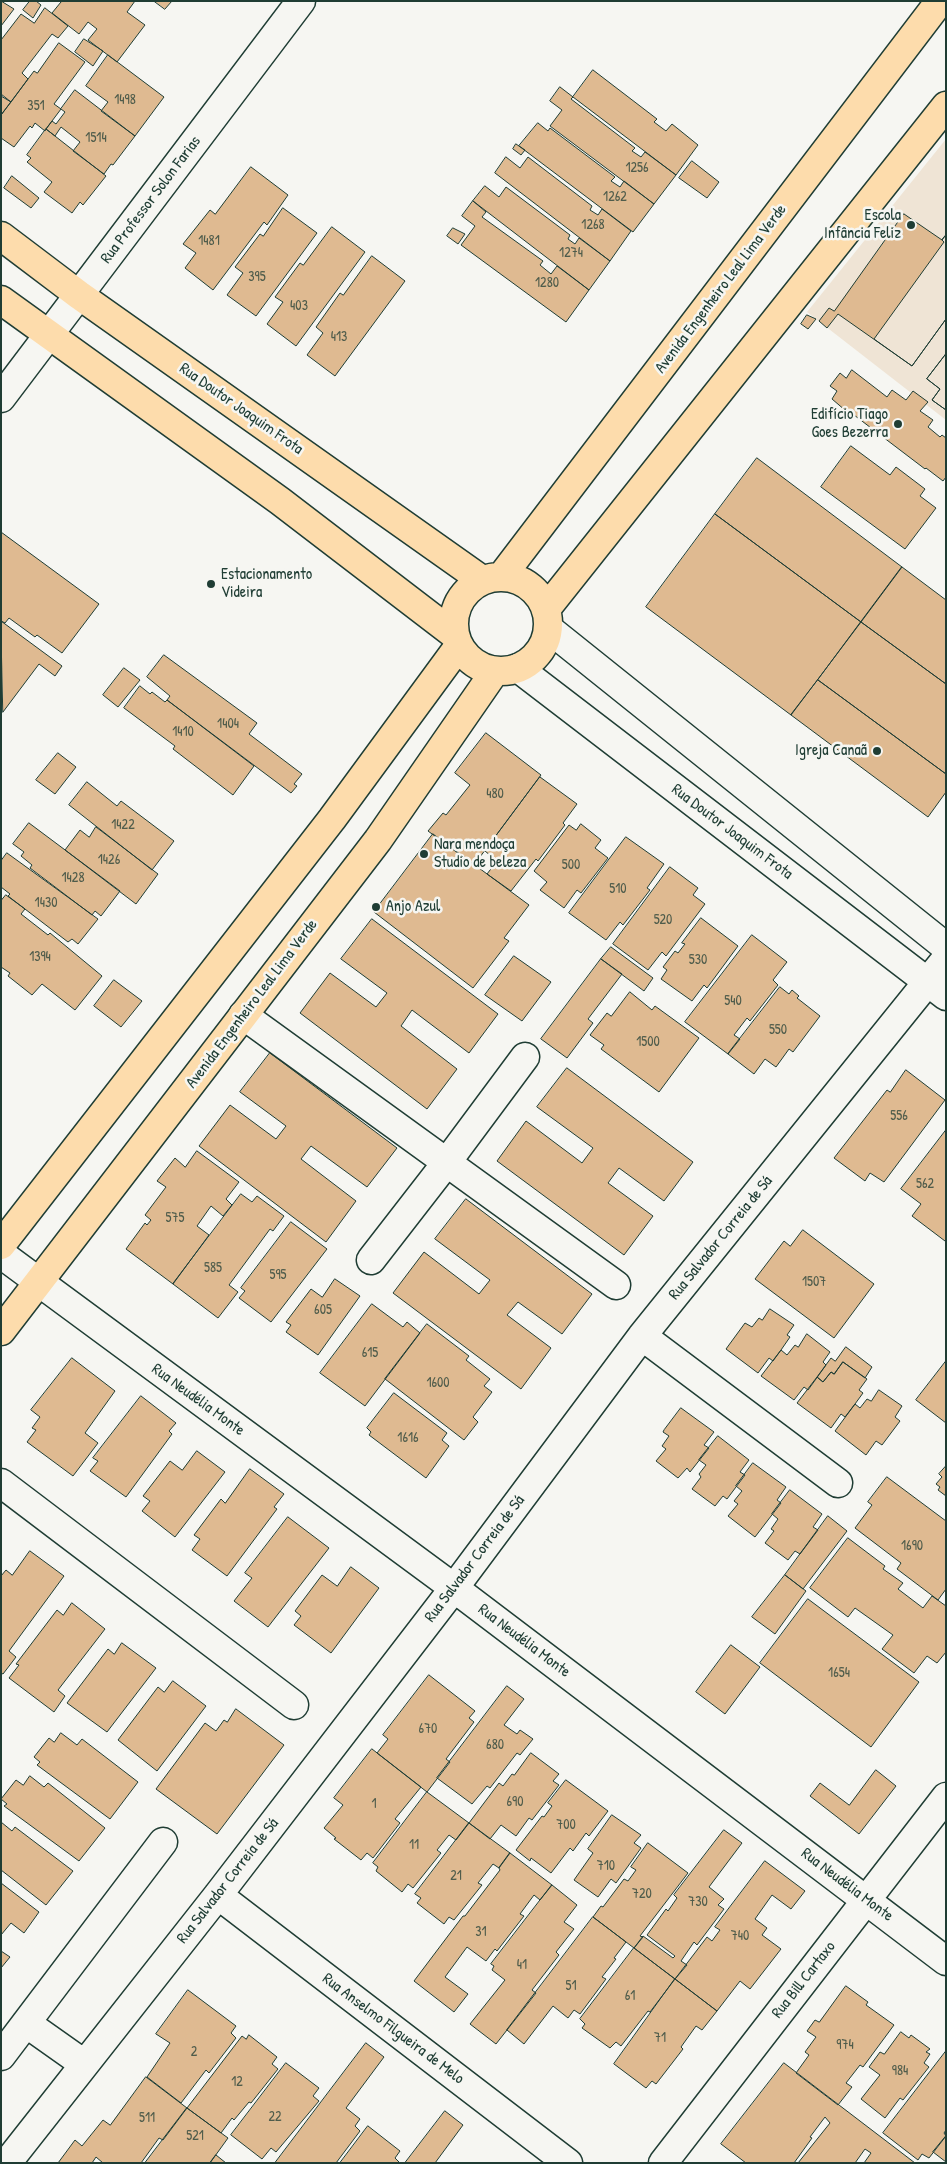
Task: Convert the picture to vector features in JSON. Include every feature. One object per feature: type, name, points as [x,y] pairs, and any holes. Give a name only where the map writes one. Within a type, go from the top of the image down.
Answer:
[{"type":"main road","name":"Avenida Engenheiro Leal Lima Verde","points":[[492,578],[940,1]]},
{"type":"main road","points":[[548,619],[946,106]]},
{"type":"main road","name":"Rua Doutor Joaquim Frota","points":[[1,236],[79,295],[492,578]]},
{"type":"main road","points":[[1,300],[48,336],[280,501],[457,640],[468,658],[480,666],[507,669],[530,662],[539,653],[546,641],[548,619],[542,598],[525,582],[492,578],[470,588],[462,597],[456,610],[454,622],[457,640],[332,818],[1,1245]]},
{"type":"main road","name":"Avenida Engenheiro Leal Lima Verde","points":[[1,1331],[507,669]]},
{"type":"street","name":"Rua Professor Solon Farias","points":[[1,398],[301,1]]},
{"type":"street","points":[[548,619],[946,947]]},
{"type":"street","name":"Rua Doutor Joaquim Frota","points":[[507,669],[936,988]]},
{"type":"street","name":"Rua Salvador Correia de Sá","points":[[7,2163],[218,1895],[454,1588],[642,1336],[936,988],[946,959]]},
{"type":"street","points":[[243,1015],[616,1285]]},
{"type":"street","points":[[371,1260],[526,1057]]},
{"type":"street","name":"Rua Neudélia Monte","points":[[1,1254],[454,1588],[946,1961]]},
{"type":"street","points":[[642,1336],[838,1483]]},
{"type":"street","points":[[1,1483],[294,1705]]},
{"type":"street","name":"Rua Bill Cartaxo","points":[[663,2163],[946,1797]]},
{"type":"street","points":[[1,2056],[163,1842]]},
{"type":"street","name":"Rua Anselmo Filgueira de Melo","points":[[218,1895],[568,2163]]},
{"type":"street","points":[[26,2023],[84,2064]]},
{"type":"shaded area","name":"Escola Infância Feliz","points":[[946,139],[946,420],[807,312]]},
{"type":"building","points":[[1,1],[14,9],[1,26]]},
{"type":"building","points":[[30,1],[36,1],[41,5],[33,18],[23,10]]},
{"type":"building","points":[[60,1],[135,1],[127,12],[145,25],[117,62],[88,40],[97,29],[88,22],[79,34],[52,13]]},
{"type":"building","points":[[154,1],[172,1],[165,9]]},
{"type":"building","points":[[45,8],[68,26],[58,38],[52,34],[22,73],[28,79],[11,102],[1,94],[1,40],[21,14],[34,23]]},
{"type":"building","points":[[84,39],[103,51],[93,66],[75,52]]},
{"type":"building","points":[[59,43],[85,62],[54,104],[61,109],[45,131],[35,123],[32,128],[30,126],[14,147],[1,138],[1,115],[34,71],[37,73]]},
{"type":"building","points":[[108,55],[164,97],[135,136],[101,111],[108,102],[86,86]]},
{"type":"building","points":[[593,70],[657,119],[654,122],[666,131],[672,124],[698,145],[676,175],[573,97]]},
{"type":"building","points":[[560,87],[573,97],[571,99],[635,148],[632,151],[641,157],[645,152],[676,175],[654,204],[550,126],[562,110],[550,101]]},
{"type":"building","points":[[75,90],[135,136],[104,174],[73,151],[80,142],[61,127],[55,136],[46,129],[52,121],[56,124],[65,112],[61,109]]},
{"type":"building","points":[[1,96],[11,102],[1,115]]},
{"type":"building","points":[[538,123],[548,131],[550,128],[615,177],[611,181],[620,187],[624,181],[654,204],[633,232],[519,146]]},
{"type":"building","points":[[46,129],[106,176],[83,205],[80,202],[72,213],[44,192],[52,182],[27,162],[31,158],[27,155]]},
{"type":"building","points":[[516,144],[525,150],[521,155],[513,149]]},
{"type":"building","points":[[506,157],[520,168],[528,157],[592,206],[590,210],[598,215],[602,209],[631,231],[610,261],[495,173]]},
{"type":"building","points":[[692,161],[719,182],[707,198],[679,178]]},
{"type":"building","points":[[251,167],[288,195],[267,225],[264,222],[213,290],[185,268],[196,253],[183,244],[210,210],[215,214]]},
{"type":"building","points":[[12,176],[39,198],[31,208],[4,188]]},
{"type":"building","points":[[485,186],[499,197],[506,187],[570,235],[568,239],[575,244],[579,238],[610,261],[589,290],[473,201]]},
{"type":"building","points":[[473,201],[486,212],[482,217],[543,261],[540,265],[551,274],[557,266],[589,290],[566,322],[461,245],[475,226],[462,216]]},
{"type":"building","points":[[283,208],[317,233],[256,316],[227,295],[243,273],[235,267],[260,234],[263,236]]},
{"type":"building","points":[[904,214],[942,240],[946,235],[946,319],[912,366],[838,314],[827,328],[819,321],[829,308],[834,311]]},
{"type":"building","points":[[332,227],[365,252],[296,346],[267,324],[283,302],[275,297],[300,263],[303,265]]},
{"type":"building","points":[[453,228],[465,234],[458,244],[447,236]]},
{"type":"building","name":"Escola Infância Feliz","points":[[946,235],[946,319],[912,366],[874,339],[944,242],[942,240]]},
{"type":"building","points":[[372,256],[405,281],[335,376],[307,355],[323,333],[316,327],[340,293],[343,295]]},
{"type":"building","points":[[807,315],[816,319],[808,329],[801,324]]},
{"type":"building","points":[[946,354],[946,410],[932,400],[940,389],[927,379]]},
{"type":"building","points":[[946,354],[946,410],[932,400],[940,389],[927,379]]},
{"type":"building","name":"Edifício Tiago Goes Bezerra","points":[[852,370],[887,397],[892,390],[906,400],[913,391],[928,402],[920,411],[933,420],[928,427],[940,437],[942,435],[946,438],[946,477],[943,481],[854,415],[853,417],[832,399],[837,391],[830,386],[840,373],[846,378]]},
{"type":"building","points":[[851,446],[890,475],[896,467],[925,489],[920,496],[936,508],[905,549],[821,487]]},
{"type":"building","points":[[757,458],[902,567],[861,622],[715,514]]},
{"type":"building","points":[[715,514],[861,622],[791,715],[646,607]]},
{"type":"building","points":[[1,532],[99,604],[62,653],[37,635],[35,637],[9,618],[5,623],[1,621]]},
{"type":"building","points":[[902,567],[946,600],[946,684],[861,622]]},
{"type":"building","points":[[1,621],[62,666],[55,676],[39,664],[3,712]]},
{"type":"building","points":[[861,622],[946,684],[946,774],[818,680]]},
{"type":"building","points":[[164,655],[257,723],[249,734],[302,774],[294,784],[297,786],[291,793],[167,700],[170,696],[147,677]]},
{"type":"building","points":[[124,668],[140,680],[118,707],[103,695]]},
{"type":"building","name":"Igreja Canaã","points":[[818,680],[946,774],[946,792],[928,817],[791,715]]},
{"type":"building","points":[[140,686],[165,702],[167,700],[254,766],[233,795],[173,749],[175,746],[124,708]]},
{"type":"building","points":[[486,733],[541,775],[474,865],[428,831],[443,813],[446,815],[470,785],[455,773]]},
{"type":"building","points":[[58,753],[76,767],[55,794],[36,780]]},
{"type":"building","points":[[540,777],[577,804],[563,823],[565,825],[538,861],[536,859],[511,891],[487,874],[497,861],[485,851]]},
{"type":"building","points":[[87,782],[117,806],[121,801],[174,841],[152,870],[69,805]]},
{"type":"building","points":[[29,823],[120,891],[101,916],[95,911],[92,915],[30,868],[32,865],[21,856],[24,852],[13,844]]},
{"type":"building","points":[[581,824],[601,840],[595,848],[608,858],[581,893],[577,890],[564,908],[540,890],[547,882],[534,871],[569,825],[576,830]]},
{"type":"building","points":[[96,827],[158,874],[136,904],[65,850],[80,830],[89,837]]},
{"type":"building","points":[[433,834],[529,905],[504,938],[509,941],[473,988],[374,912]]},
{"type":"building","points":[[626,837],[664,864],[647,888],[650,890],[623,925],[620,922],[606,940],[569,913]]},
{"type":"building","points":[[7,853],[98,919],[78,944],[72,939],[68,942],[8,896],[10,894],[1,887],[1,861]]},
{"type":"building","points":[[670,867],[698,888],[693,895],[705,904],[666,956],[662,952],[648,970],[613,944]]},
{"type":"building","points":[[6,895],[25,909],[21,914],[48,935],[50,933],[102,976],[75,1010],[42,984],[32,995],[8,976],[10,973],[1,967],[1,901]]},
{"type":"building","points":[[701,918],[738,946],[707,988],[704,985],[692,1001],[661,979],[667,970],[663,967],[675,951],[678,953],[685,944],[682,943]]},
{"type":"building","points":[[372,919],[498,1014],[469,1053],[412,1010],[401,1026],[457,1069],[427,1109],[300,1013],[330,973],[376,1007],[387,993],[341,959]]},
{"type":"building","points":[[752,935],[787,962],[773,980],[778,985],[750,1021],[747,1018],[734,1035],[740,1039],[728,1054],[685,1022]]},
{"type":"building","points":[[611,947],[653,978],[644,991],[601,959]]},
{"type":"building","points":[[514,956],[551,982],[522,1021],[485,995]]},
{"type":"building","points":[[601,959],[622,974],[588,1019],[593,1023],[567,1058],[541,1039]]},
{"type":"building","points":[[114,980],[142,1001],[121,1027],[94,1006]]},
{"type":"building","points":[[780,987],[789,994],[792,990],[799,996],[797,998],[820,1016],[793,1052],[789,1049],[776,1067],[765,1059],[754,1074],[728,1054]]},
{"type":"building","points":[[630,992],[652,1010],[655,1006],[699,1038],[659,1092],[601,1049],[604,1045],[590,1035],[607,1013],[611,1016]]},
{"type":"building","points":[[270,1053],[397,1148],[367,1187],[311,1146],[301,1159],[356,1201],[326,1242],[199,1146],[230,1105],[276,1139],[286,1126],[240,1092]]},
{"type":"building","points":[[567,1068],[693,1162],[664,1201],[619,1168],[608,1183],[653,1216],[624,1255],[497,1161],[526,1121],[582,1163],[593,1148],[537,1107]]},
{"type":"building","points":[[906,1070],[945,1100],[884,1182],[870,1173],[865,1181],[834,1158],[887,1090],[890,1092]]},
{"type":"building","points":[[946,1130],[945,1241],[912,1216],[921,1204],[901,1189]]},
{"type":"building","points":[[197,1151],[239,1182],[226,1199],[232,1205],[223,1216],[211,1206],[197,1226],[209,1235],[173,1284],[126,1249],[145,1223],[147,1225],[151,1220],[145,1215],[166,1187],[157,1181],[175,1158],[185,1167]]},
{"type":"building","points":[[241,1194],[252,1202],[257,1196],[284,1216],[273,1231],[270,1229],[229,1285],[238,1292],[218,1318],[173,1284]]},
{"type":"building","points":[[466,1199],[592,1294],[562,1334],[518,1302],[507,1315],[551,1348],[521,1389],[393,1293],[424,1252],[479,1294],[490,1280],[435,1239]]},
{"type":"building","points":[[291,1222],[327,1249],[271,1322],[239,1298],[245,1291],[241,1288]]},
{"type":"building","points":[[803,1230],[874,1284],[834,1338],[755,1279],[784,1241],[790,1246]]},
{"type":"building","points":[[335,1279],[360,1296],[318,1355],[286,1332],[291,1325],[286,1322],[311,1289],[322,1297]]},
{"type":"building","points":[[372,1304],[403,1327],[407,1322],[420,1333],[365,1406],[320,1373]]},
{"type":"building","points":[[770,1309],[794,1325],[787,1335],[790,1337],[773,1361],[769,1358],[758,1373],[726,1349],[745,1323],[752,1327],[759,1318],[762,1320]]},
{"type":"building","points":[[427,1324],[469,1356],[466,1360],[490,1379],[484,1386],[492,1392],[473,1417],[478,1422],[464,1440],[385,1379]]},
{"type":"building","points":[[807,1334],[830,1352],[823,1362],[826,1365],[808,1390],[804,1387],[794,1400],[761,1376],[781,1350],[787,1355],[795,1345],[798,1347]]},
{"type":"building","points":[[846,1347],[872,1367],[865,1378],[843,1362],[834,1374],[831,1372],[823,1382],[817,1377],[831,1358],[835,1361]]},
{"type":"building","points":[[72,1358],[115,1391],[85,1433],[98,1443],[73,1476],[27,1442],[36,1430],[32,1428],[40,1417],[31,1410]]},
{"type":"building","points":[[946,1361],[946,1423],[916,1400]]},
{"type":"building","points":[[843,1362],[867,1379],[859,1390],[863,1393],[855,1404],[845,1417],[841,1414],[831,1428],[797,1403],[817,1377],[823,1382],[831,1372],[834,1374]]},
{"type":"building","points":[[879,1390],[902,1406],[895,1417],[900,1421],[882,1445],[876,1441],[866,1455],[835,1431],[855,1404],[860,1408],[867,1399],[871,1401]]},
{"type":"building","points":[[394,1393],[447,1433],[442,1440],[449,1446],[426,1478],[369,1435],[371,1432],[367,1428]]},
{"type":"building","points":[[141,1396],[176,1423],[169,1431],[172,1434],[126,1497],[90,1471],[98,1461],[93,1458]]},
{"type":"building","points":[[681,1408],[714,1432],[704,1445],[709,1448],[690,1472],[687,1468],[678,1478],[656,1461],[666,1449],[662,1446],[669,1436],[663,1432]]},
{"type":"building","points":[[718,1436],[749,1460],[740,1472],[745,1475],[727,1499],[723,1496],[715,1506],[692,1489],[701,1477],[699,1474],[706,1465],[699,1460]]},
{"type":"building","points":[[197,1451],[225,1472],[175,1537],[142,1511],[150,1501],[143,1496],[170,1461],[182,1470]]},
{"type":"building","points":[[753,1463],[786,1487],[777,1500],[781,1503],[755,1537],[728,1516],[738,1504],[734,1501],[742,1491],[736,1486]]},
{"type":"building","points":[[946,1466],[946,1496],[938,1490],[940,1487],[936,1484],[942,1477],[939,1474]]},
{"type":"building","points":[[250,1469],[284,1494],[274,1507],[277,1509],[227,1576],[192,1550],[200,1539],[194,1535],[221,1499],[225,1503]]},
{"type":"building","points":[[887,1477],[946,1521],[946,1589],[938,1600],[897,1569],[901,1563],[855,1528],[872,1505],[868,1502]]},
{"type":"building","points":[[790,1490],[822,1514],[813,1527],[818,1530],[800,1554],[795,1551],[788,1560],[765,1543],[774,1531],[771,1529],[778,1519],[772,1514]]},
{"type":"building","points":[[828,1516],[847,1531],[803,1589],[785,1575]]},
{"type":"building","points":[[288,1517],[329,1548],[268,1627],[234,1601],[252,1578],[245,1573]]},
{"type":"building","points":[[848,1538],[885,1566],[883,1569],[903,1583],[898,1589],[923,1608],[932,1596],[946,1606],[946,1652],[937,1663],[927,1656],[914,1673],[882,1649],[893,1635],[855,1608],[848,1617],[810,1588]]},
{"type":"building","points":[[30,1551],[64,1576],[9,1651],[16,1657],[3,1674],[1,1673],[1,1576],[6,1570],[12,1575]]},
{"type":"building","points":[[351,1567],[379,1588],[331,1653],[294,1625],[301,1616],[295,1611],[322,1575],[337,1586]]},
{"type":"building","points":[[785,1575],[806,1591],[775,1634],[752,1617]]},
{"type":"building","points":[[808,1599],[919,1682],[871,1747],[760,1663]]},
{"type":"building","points":[[72,1603],[105,1629],[58,1690],[65,1696],[54,1712],[9,1678],[19,1665],[16,1664],[57,1610],[63,1615]]},
{"type":"building","points":[[122,1643],[156,1668],[107,1732],[67,1703],[108,1649],[114,1654]]},
{"type":"building","points":[[731,1645],[760,1667],[725,1714],[696,1692]]},
{"type":"building","points":[[429,1675],[475,1711],[469,1718],[474,1722],[446,1759],[450,1762],[427,1792],[377,1753],[388,1739],[383,1735]]},
{"type":"building","points":[[173,1681],[206,1706],[157,1771],[118,1740],[158,1687],[164,1692]]},
{"type":"building","points":[[507,1686],[524,1699],[504,1725],[517,1734],[520,1730],[533,1739],[520,1755],[517,1753],[490,1788],[487,1786],[472,1804],[437,1778]]},
{"type":"building","points":[[236,1709],[284,1745],[217,1834],[156,1789],[205,1723],[216,1731],[224,1720],[227,1722]]},
{"type":"building","points":[[61,1733],[77,1745],[82,1739],[138,1782],[110,1819],[37,1765],[40,1762],[34,1757],[49,1738],[54,1742]]},
{"type":"building","points":[[372,1749],[421,1787],[395,1819],[400,1823],[373,1858],[367,1853],[361,1860],[334,1839],[336,1838],[324,1828],[343,1805],[334,1798]]},
{"type":"building","points":[[531,1753],[559,1774],[553,1781],[559,1785],[532,1820],[529,1818],[516,1836],[501,1825],[490,1839],[469,1823],[499,1783],[503,1786]]},
{"type":"building","points":[[876,1770],[896,1786],[859,1834],[810,1796],[820,1783],[849,1805]]},
{"type":"building","points":[[30,1776],[44,1787],[48,1783],[105,1828],[79,1861],[4,1806],[7,1804],[1,1799],[16,1780],[23,1785]]},
{"type":"building","points":[[566,1780],[608,1811],[589,1836],[586,1833],[573,1851],[570,1848],[551,1873],[531,1858],[530,1861],[516,1850],[552,1806],[548,1803]]},
{"type":"building","points":[[427,1792],[469,1823],[456,1840],[449,1835],[437,1850],[441,1853],[413,1888],[408,1884],[402,1892],[376,1871],[378,1867],[373,1863]]},
{"type":"building","points":[[612,1815],[641,1835],[634,1843],[641,1848],[616,1883],[611,1879],[598,1897],[574,1880],[593,1853],[588,1849]]},
{"type":"building","points":[[1,1822],[12,1831],[15,1827],[73,1871],[46,1905],[1,1870]]},
{"type":"building","points":[[469,1823],[510,1853],[499,1868],[493,1864],[478,1883],[482,1885],[454,1920],[449,1917],[444,1924],[417,1903],[421,1898],[415,1894]]},
{"type":"building","points":[[724,1830],[742,1843],[709,1887],[724,1899],[718,1905],[724,1909],[697,1945],[694,1942],[681,1961],[687,1965],[675,1979],[634,1948],[643,1936],[673,1958],[675,1956],[647,1935],[666,1909],[668,1911],[677,1898],[674,1895]]},
{"type":"building","points":[[648,1843],[688,1873],[640,1936],[643,1937],[634,1948],[593,1917],[624,1879],[628,1881],[636,1870],[631,1867]]},
{"type":"building","points":[[510,1853],[552,1885],[540,1900],[534,1895],[520,1914],[524,1916],[497,1951],[495,1949],[486,1961],[467,1947],[445,1977],[468,1994],[454,2012],[414,1981],[500,1870],[499,1868]]},
{"type":"building","points":[[765,1861],[805,1891],[791,1909],[772,1895],[755,1919],[767,1928],[762,1935],[781,1949],[750,1989],[740,1981],[717,2011],[675,1979],[707,1937],[712,1941],[720,1930],[715,1927]]},
{"type":"building","points":[[1,1883],[39,1912],[24,1933],[11,1923],[1,1935]]},
{"type":"building","points":[[552,1885],[577,1905],[564,1922],[574,1929],[556,1952],[559,1955],[532,1990],[536,1993],[496,2044],[470,2024],[505,1980],[492,1970],[494,1966],[491,1964]]},
{"type":"building","points":[[593,1917],[626,1942],[602,1977],[606,1979],[580,2014],[574,2010],[568,2018],[553,2006],[524,2044],[507,2030]]},
{"type":"building","points":[[634,1948],[675,1979],[621,2046],[616,2042],[610,2048],[582,2028],[585,2024],[580,2019]]},
{"type":"building","points":[[1,1951],[10,1957],[1,1968]]},
{"type":"building","points":[[675,1979],[717,2011],[702,2030],[696,2026],[681,2047],[683,2049],[656,2084],[652,2081],[646,2088],[614,2064]]},
{"type":"building","points":[[846,1986],[868,2002],[866,2005],[894,2025],[863,2067],[860,2065],[846,2083],[852,2087],[838,2105],[796,2073],[809,2055],[805,2052],[816,2037],[807,2031],[815,2020],[819,2022]]},
{"type":"building","points":[[188,1990],[236,2026],[231,2033],[236,2038],[209,2073],[206,2070],[181,2103],[147,2077],[170,2043],[156,2034]]},
{"type":"building","points":[[901,2032],[909,2038],[911,2035],[930,2049],[926,2052],[930,2054],[924,2063],[929,2067],[903,2100],[900,2098],[885,2118],[861,2099],[880,2075],[869,2067],[880,2052],[884,2054]]},
{"type":"building","points":[[249,2035],[277,2057],[272,2064],[278,2069],[251,2103],[249,2102],[234,2120],[232,2118],[221,2133],[187,2108],[242,2036],[246,2039]]},
{"type":"building","points":[[366,2043],[384,2057],[346,2108],[360,2119],[355,2126],[360,2131],[336,2163],[275,2163]]},
{"type":"building","points":[[946,2051],[946,2130],[944,2133],[946,2136],[929,2158],[922,2154],[918,2160],[883,2133]]},
{"type":"building","points":[[286,2063],[319,2088],[313,2096],[319,2101],[276,2152],[271,2148],[262,2159],[231,2135]]},
{"type":"building","points":[[784,2063],[915,2163],[864,2163],[871,2153],[865,2149],[855,2163],[798,2163],[830,2123],[825,2117],[794,2163],[746,2163],[721,2144]]},
{"type":"building","points":[[146,2077],[187,2108],[163,2140],[159,2138],[141,2163],[103,2163],[96,2157],[92,2163],[58,2163],[75,2140],[82,2146],[103,2120],[110,2125]]},
{"type":"building","points":[[187,2108],[228,2138],[210,2163],[145,2163]]},
{"type":"building","points":[[445,2111],[463,2125],[435,2163],[405,2163]]},
{"type":"building","points":[[368,2126],[400,2151],[395,2158],[400,2163],[340,2163]]},
{"type":"building","points":[[946,2136],[946,2162],[933,2152]]},
{"type":"building","points":[[216,2155],[226,2163],[210,2163]]},
{"type":"place","name":"Escola Infância Feliz","points":[[911,225]]},
{"type":"place","name":"Edifício Tiago Goes Bezerra","points":[[898,424]]},
{"type":"place","name":"Estacionamento Videira","points":[[211,584]]},
{"type":"place","name":"Igreja Canaã","points":[[877,751]]},
{"type":"place","name":"Nara mendoça Studio de beleza","points":[[424,854]]},
{"type":"place","name":"Anjo Azul","points":[[376,907]]}]
